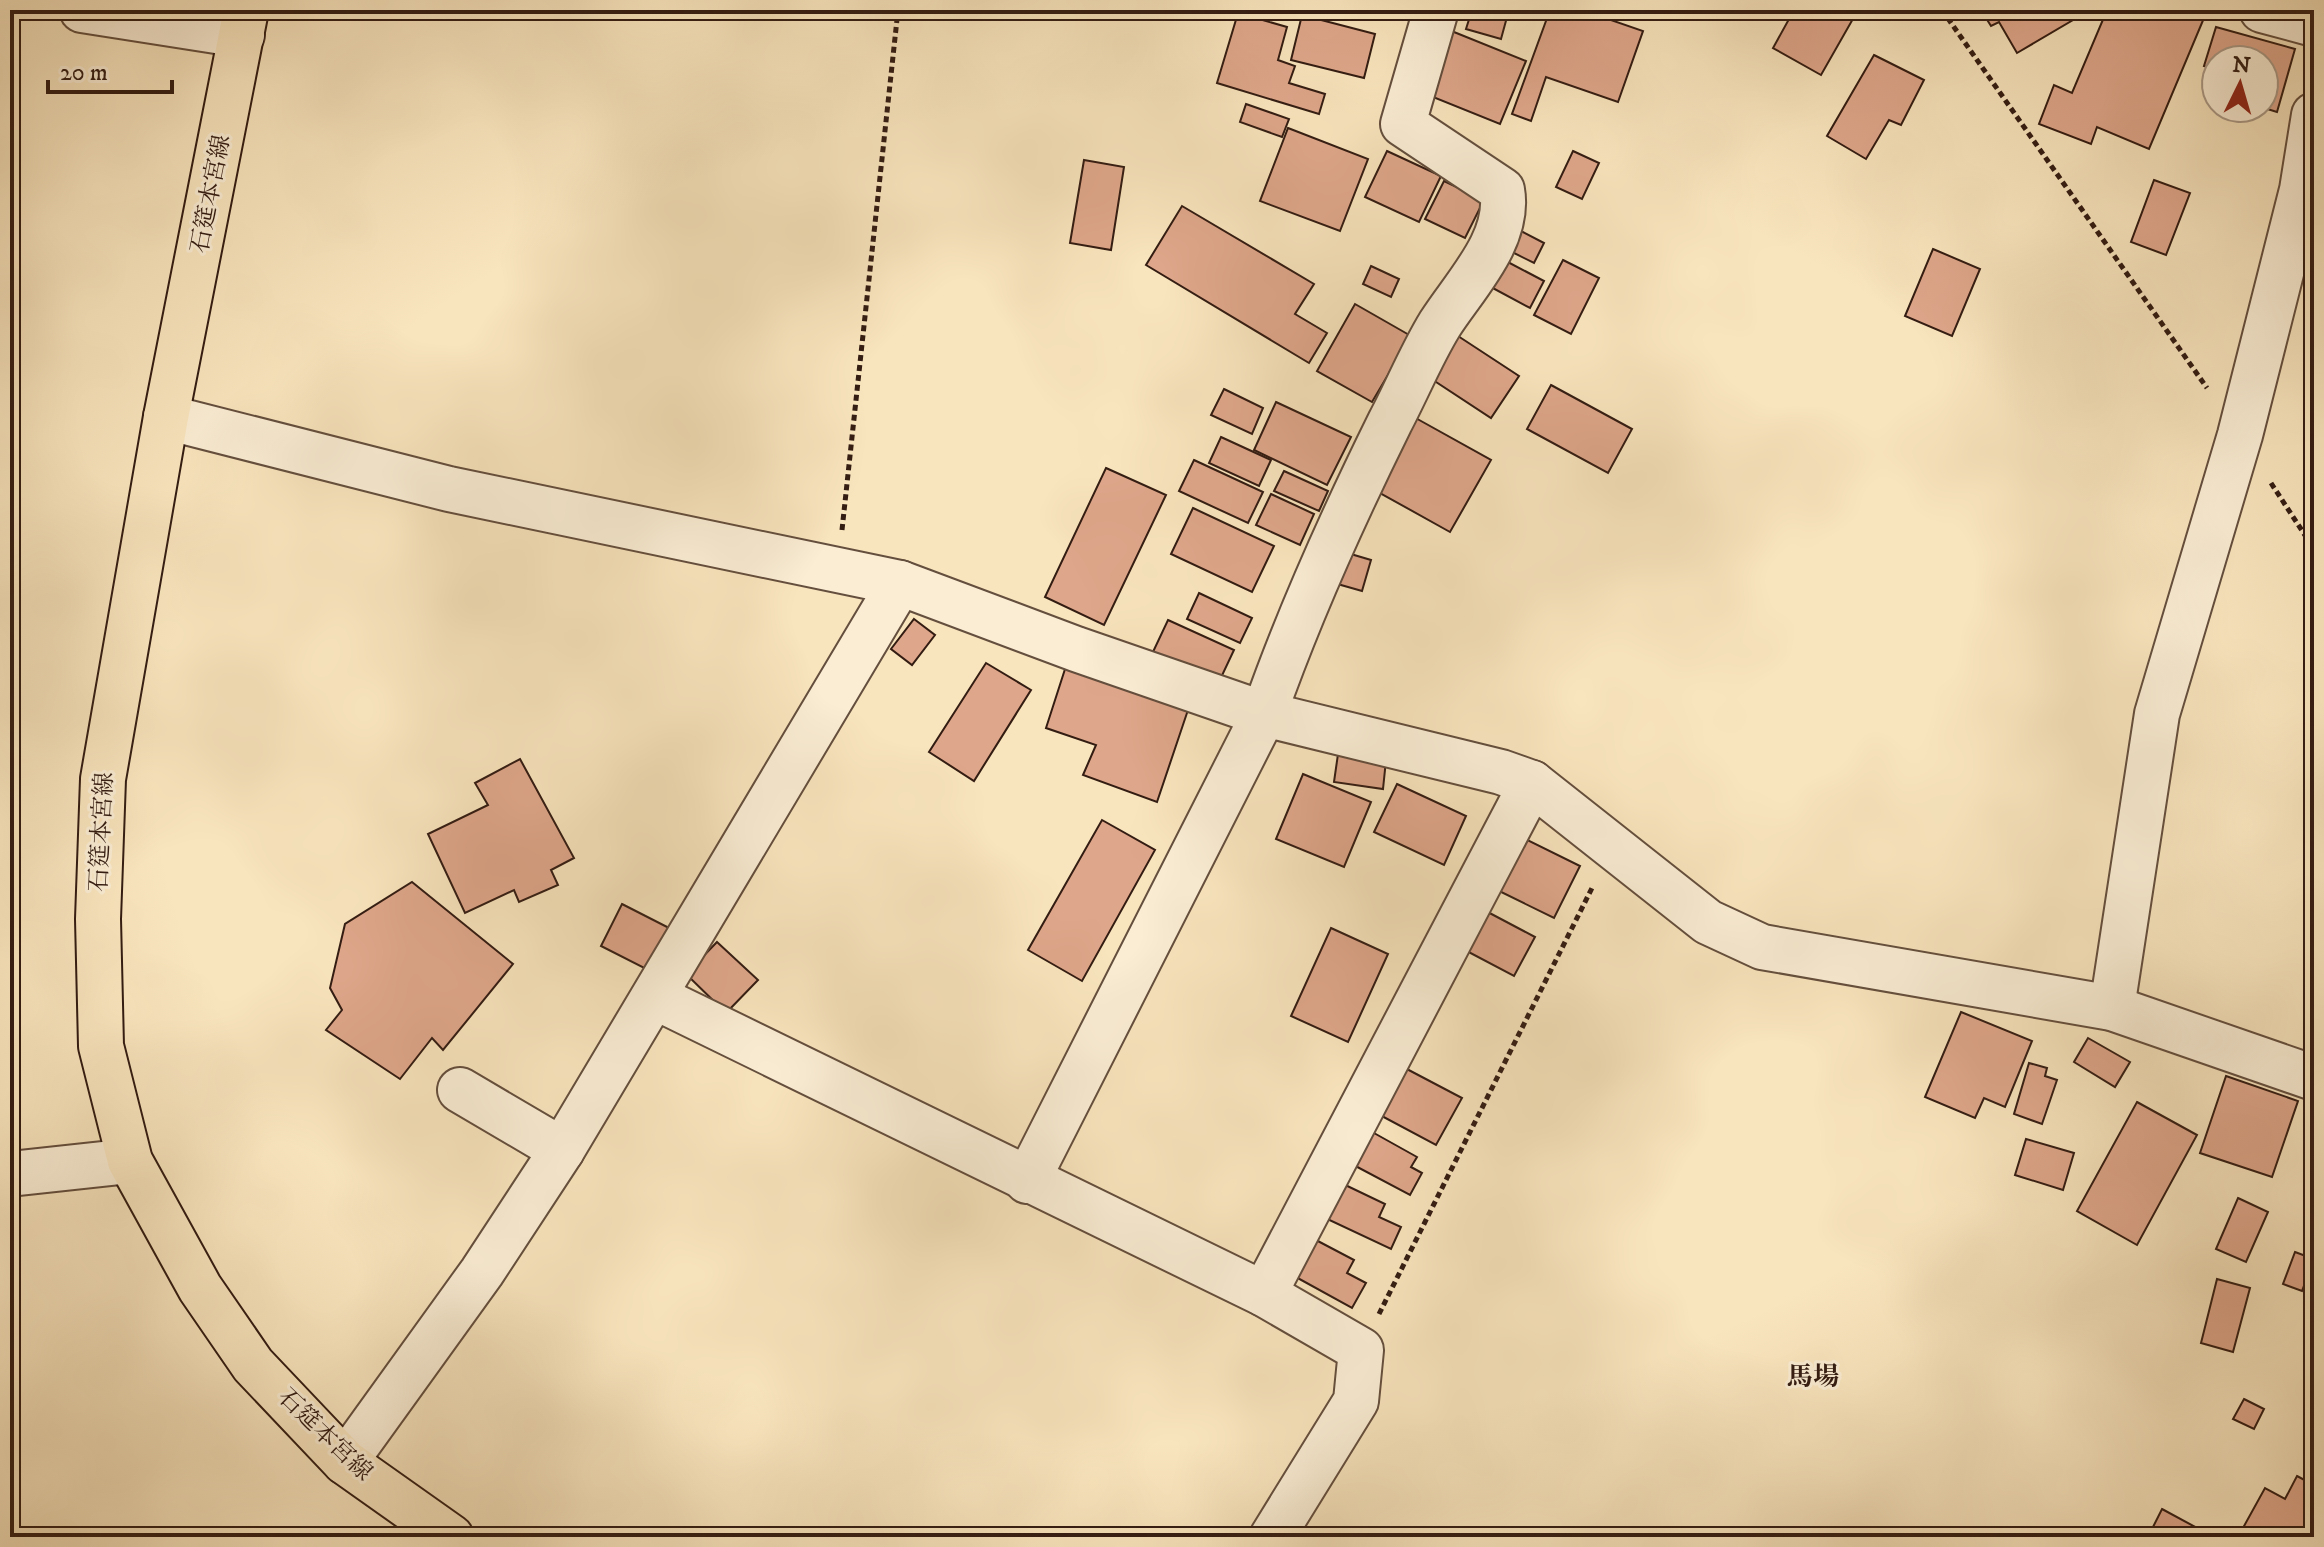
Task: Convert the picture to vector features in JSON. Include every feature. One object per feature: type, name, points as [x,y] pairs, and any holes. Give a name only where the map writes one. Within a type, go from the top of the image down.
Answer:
[{"type":"main road","name":"石筵本宮線","points":[[244,23],[166,417],[103,779],[98,919],[101,1046],[130,1161],[200,1288],[253,1365],[345,1462],[451,1537]]},
{"type":"street","points":[[82,10],[244,23]]},
{"type":"street","points":[[1027,1181],[1264,714],[1288,646],[1358,485],[1439,326],[1477,272],[1506,212],[1502,190],[1403,124],[1436,10]]},
{"type":"street","points":[[2262,10],[2314,24]]},
{"type":"street","points":[[2112,1008],[2157,714],[2240,435],[2302,190],[2314,115]]},
{"type":"street","points":[[166,417],[449,489],[900,583],[1264,714],[1501,772],[1532,783],[1612,850],[1708,922],[1762,947],[2112,1008],[2314,1078]]},
{"type":"street","points":[[345,1462],[482,1272],[562,1150],[900,583]]},
{"type":"street","points":[[1264,1294],[1532,783]]},
{"type":"street","points":[[655,997],[1264,1294],[1361,1350],[1356,1401],[1272,1537]]},
{"type":"street","points":[[460,1090],[562,1150]]},
{"type":"street","points":[[10,1174],[130,1161]]},
{"type":"path","points":[[838,570],[898,10]]},
{"type":"path","points":[[1942,10],[2240,435],[2314,549]]},
{"type":"path","points":[[1361,1350],[1612,850]]},
{"type":"building","points":[[1472,10],[1507,17],[1501,39],[1466,29]]},
{"type":"building","points":[[1550,10],[1582,10],[1643,31],[1618,102],[1546,77],[1531,121],[1512,114]]},
{"type":"building","points":[[1794,10],[1858,10],[1821,75],[1773,48]]},
{"type":"building","points":[[1981,10],[2090,10],[2017,53],[1999,22],[1991,26]]},
{"type":"building","points":[[2107,10],[2185,10],[2204,18],[2149,149],[2097,127],[2091,144],[2039,124],[2054,85],[2072,93]]},
{"type":"building","points":[[1238,13],[1287,27],[1278,60],[1295,66],[1289,83],[1325,94],[1319,114],[1217,83]]},
{"type":"building","points":[[1302,15],[1375,34],[1364,78],[1291,60]]},
{"type":"building","points":[[2216,27],[2277,44],[2211,44]]},
{"type":"building","points":[[1449,30],[1526,61],[1500,124],[1423,93]]},
{"type":"building","points":[[2280,45],[2295,49],[2280,102]]},
{"type":"building","points":[[1874,55],[1924,80],[1901,125],[1889,120],[1866,159],[1827,136]]},
{"type":"building","points":[[1246,104],[1289,119],[1282,137],[1240,122]]},
{"type":"building","points":[[1288,128],[1368,159],[1340,231],[1260,201]]},
{"type":"building","points":[[1387,151],[1441,176],[1419,222],[1365,197]]},
{"type":"building","points":[[1573,151],[1599,163],[1582,199],[1556,187]]},
{"type":"building","points":[[1084,160],[1124,167],[1111,250],[1070,243]]},
{"type":"building","points":[[2154,180],[2190,193],[2166,255],[2131,242]]},
{"type":"building","points":[[1444,181],[1484,200],[1465,238],[1425,219]]},
{"type":"building","points":[[1182,206],[1314,284],[1295,314],[1327,333],[1309,363],[1146,265]]},
{"type":"building","points":[[1517,229],[1544,243],[1534,263],[1506,249]]},
{"type":"building","points":[[1933,249],[1980,269],[1952,336],[1905,316]]},
{"type":"building","points":[[1504,260],[1544,281],[1530,308],[1489,286]]},
{"type":"building","points":[[1563,260],[1599,278],[1571,334],[1534,315]]},
{"type":"building","points":[[1371,266],[1399,279],[1391,297],[1363,284]]},
{"type":"building","points":[[1355,304],[1411,336],[1372,402],[1317,371]]},
{"type":"building","points":[[1458,336],[1519,376],[1491,418],[1430,378]]},
{"type":"building","points":[[1551,385],[1632,429],[1608,473],[1527,429]]},
{"type":"building","points":[[1224,389],[1263,408],[1252,434],[1211,415]]},
{"type":"building","points":[[1276,402],[1351,437],[1327,485],[1254,450]]},
{"type":"building","points":[[1412,416],[1491,460],[1450,532],[1371,488]]},
{"type":"building","points":[[1221,437],[1271,460],[1259,486],[1209,463]]},
{"type":"building","points":[[1194,460],[1263,492],[1248,523],[1179,491]]},
{"type":"building","points":[[1106,468],[1166,495],[1104,625],[1045,597]]},
{"type":"building","points":[[1284,471],[1328,491],[1319,511],[1274,491]]},
{"type":"building","points":[[1271,494],[1314,514],[1300,545],[1256,525]]},
{"type":"building","points":[[1193,508],[1274,546],[1252,592],[1171,554]]},
{"type":"building","points":[[1344,552],[1371,560],[1362,591],[1334,583]]},
{"type":"building","points":[[1199,593],[1252,618],[1240,643],[1187,619]]},
{"type":"building","points":[[914,619],[935,635],[912,665],[891,649]]},
{"type":"building","points":[[1168,620],[1234,650],[1218,684],[1152,654]]},
{"type":"building","points":[[986,663],[1031,690],[974,781],[929,752]]},
{"type":"building","points":[[1066,666],[1189,707],[1157,802],[1083,775],[1096,745],[1046,728]]},
{"type":"building","points":[[1338,754],[1386,760],[1383,789],[1334,782]]},
{"type":"building","points":[[520,759],[574,858],[551,870],[558,885],[519,902],[514,890],[465,913],[428,834],[488,805],[475,783]]},
{"type":"building","points":[[1303,774],[1371,802],[1344,867],[1276,839]]},
{"type":"building","points":[[1397,784],[1466,816],[1444,865],[1374,832]]},
{"type":"building","points":[[1102,820],[1155,850],[1082,981],[1028,950]]},
{"type":"building","points":[[1519,836],[1580,866],[1554,918],[1493,888]]},
{"type":"building","points":[[412,882],[513,964],[443,1050],[432,1038],[400,1079],[326,1030],[342,1010],[330,988],[345,924]]},
{"type":"building","points":[[622,904],[675,931],[654,973],[601,946]]},
{"type":"building","points":[[1482,909],[1535,937],[1514,976],[1461,948]]},
{"type":"building","points":[[1331,928],[1388,954],[1348,1042],[1291,1016]]},
{"type":"building","points":[[717,942],[758,980],[726,1013],[686,974]]},
{"type":"building","points":[[1961,1012],[2032,1041],[2005,1107],[1984,1098],[1975,1118],[1925,1097]]},
{"type":"building","points":[[2088,1038],[2130,1062],[2115,1087],[2074,1062]]},
{"type":"building","points":[[2029,1063],[2047,1068],[2045,1076],[2057,1080],[2042,1124],[2014,1114]]},
{"type":"building","points":[[1403,1067],[1462,1098],[1436,1145],[1378,1114]]},
{"type":"building","points":[[2226,1076],[2298,1101],[2272,1177],[2200,1153]]},
{"type":"building","points":[[2137,1102],[2197,1135],[2137,1245],[2077,1211]]},
{"type":"building","points":[[1365,1128],[1417,1157],[1411,1167],[1422,1173],[1410,1195],[1346,1161]]},
{"type":"building","points":[[2026,1139],[2074,1153],[2063,1190],[2015,1175]]},
{"type":"building","points":[[1339,1182],[1385,1204],[1379,1217],[1401,1227],[1391,1249],[1323,1217]]},
{"type":"building","points":[[2238,1198],[2268,1212],[2246,1262],[2216,1249]]},
{"type":"building","points":[[1314,1239],[1354,1260],[1347,1273],[1366,1283],[1352,1308],[1294,1276]]},
{"type":"building","points":[[2295,1252],[2314,1259],[2302,1291],[2283,1284]]},
{"type":"building","points":[[2217,1279],[2250,1288],[2233,1352],[2201,1343]]},
{"type":"building","points":[[2244,1399],[2264,1409],[2254,1429],[2233,1419]]},
{"type":"building","points":[[2297,1476],[2314,1485],[2314,1537],[2238,1537],[2265,1488],[2285,1499]]},
{"type":"building","points":[[2162,1509],[2199,1529],[2195,1537],[2148,1537]]},
{"type":"district","name":"馬場","points":[[1813,1377]]}]
